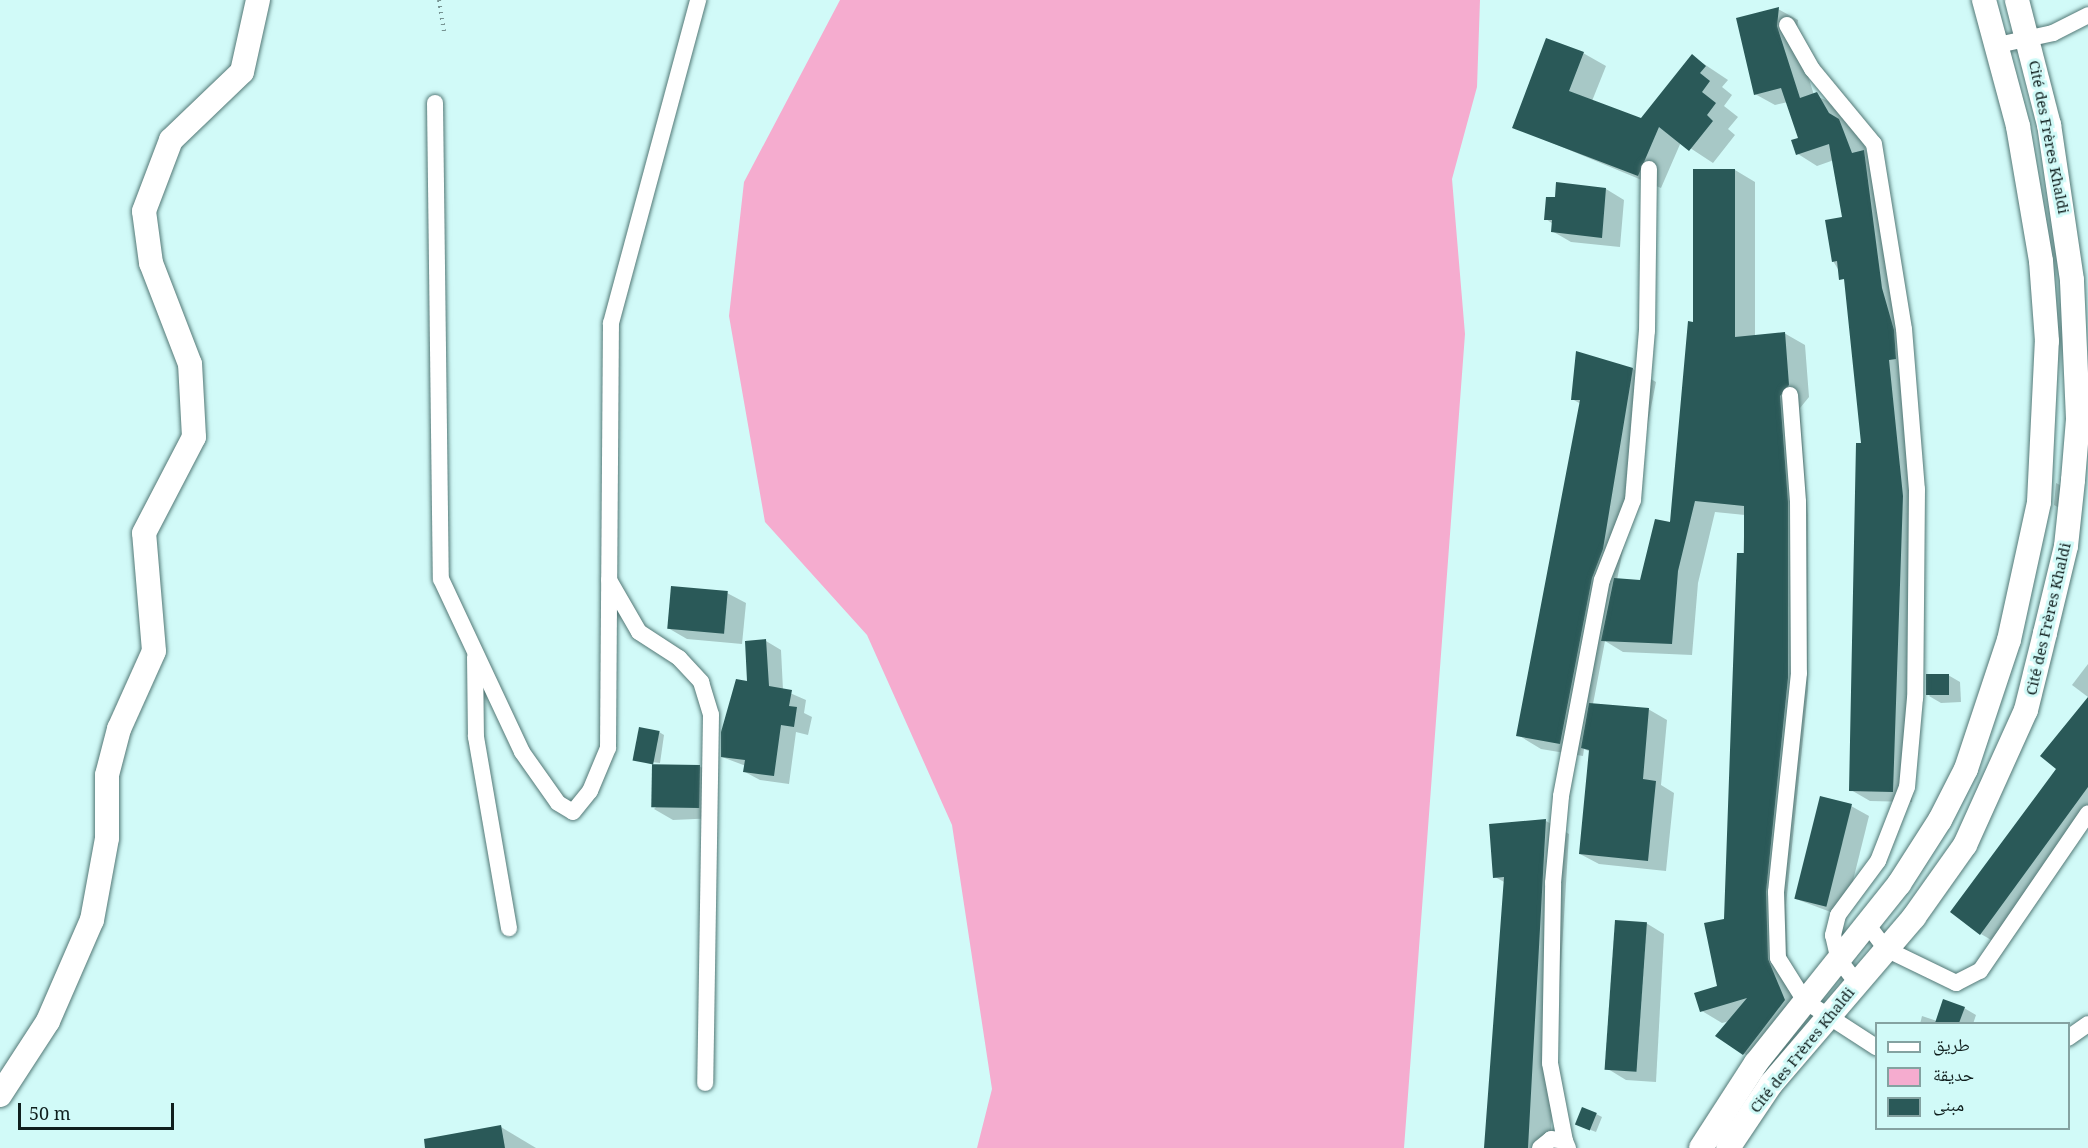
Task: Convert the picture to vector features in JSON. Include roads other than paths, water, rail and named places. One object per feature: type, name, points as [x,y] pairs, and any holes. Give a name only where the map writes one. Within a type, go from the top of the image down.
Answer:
[{"type":"main road","points":[[0,1095],[48,1021],[93,920],[107,838],[107,775],[119,729],[154,651],[144,533],[194,437],[190,364],[151,263],[144,211],[171,140],[242,72],[258,0]]},
{"type":"main road","name":"Cité des Frères Khaldi","points":[[1701,1148],[1756,1063],[1867,924],[1940,820],[1966,769],[2009,640],[2038,502],[2048,399],[2041,261],[1998,45],[1984,0]]},
{"type":"main road","name":"Cité des Frères Khaldi","points":[[1728,1148],[1771,1084],[1886,949],[1946,874],[1985,808],[2026,710],[2066,546],[2078,418],[2073,280],[2058,177],[2029,39],[2017,0]]},
{"type":"street","points":[[435,103],[441,579],[522,752],[558,802],[573,813],[591,791],[608,748],[610,323],[698,0]]},
{"type":"street","points":[[1998,45],[2029,39],[2088,15]]},
{"type":"street","points":[[1787,25],[1812,69],[1874,144],[1904,329],[1917,489],[1915,698],[1907,787],[1878,861],[1839,915],[1833,934],[1839,960],[1857,983]]},
{"type":"street","points":[[1540,1148],[1551,1139],[1566,1144],[1550,1063],[1554,872],[1561,796],[1602,580],[1633,500],[1647,331],[1648,169]]},
{"type":"street","points":[[1790,395],[1798,502],[1799,673],[1776,892],[1778,958],[1805,1001],[1827,1018],[1875,1046]]},
{"type":"street","points":[[609,579],[639,633],[678,658],[701,682],[711,715],[705,1083]]},
{"type":"street","points":[[475,650],[476,737],[509,928]]},
{"type":"street","points":[[1867,924],[1886,949],[1956,983],[1980,971],[2088,813]]},
{"type":"street","points":[[2070,1037],[2088,1024]]}]
